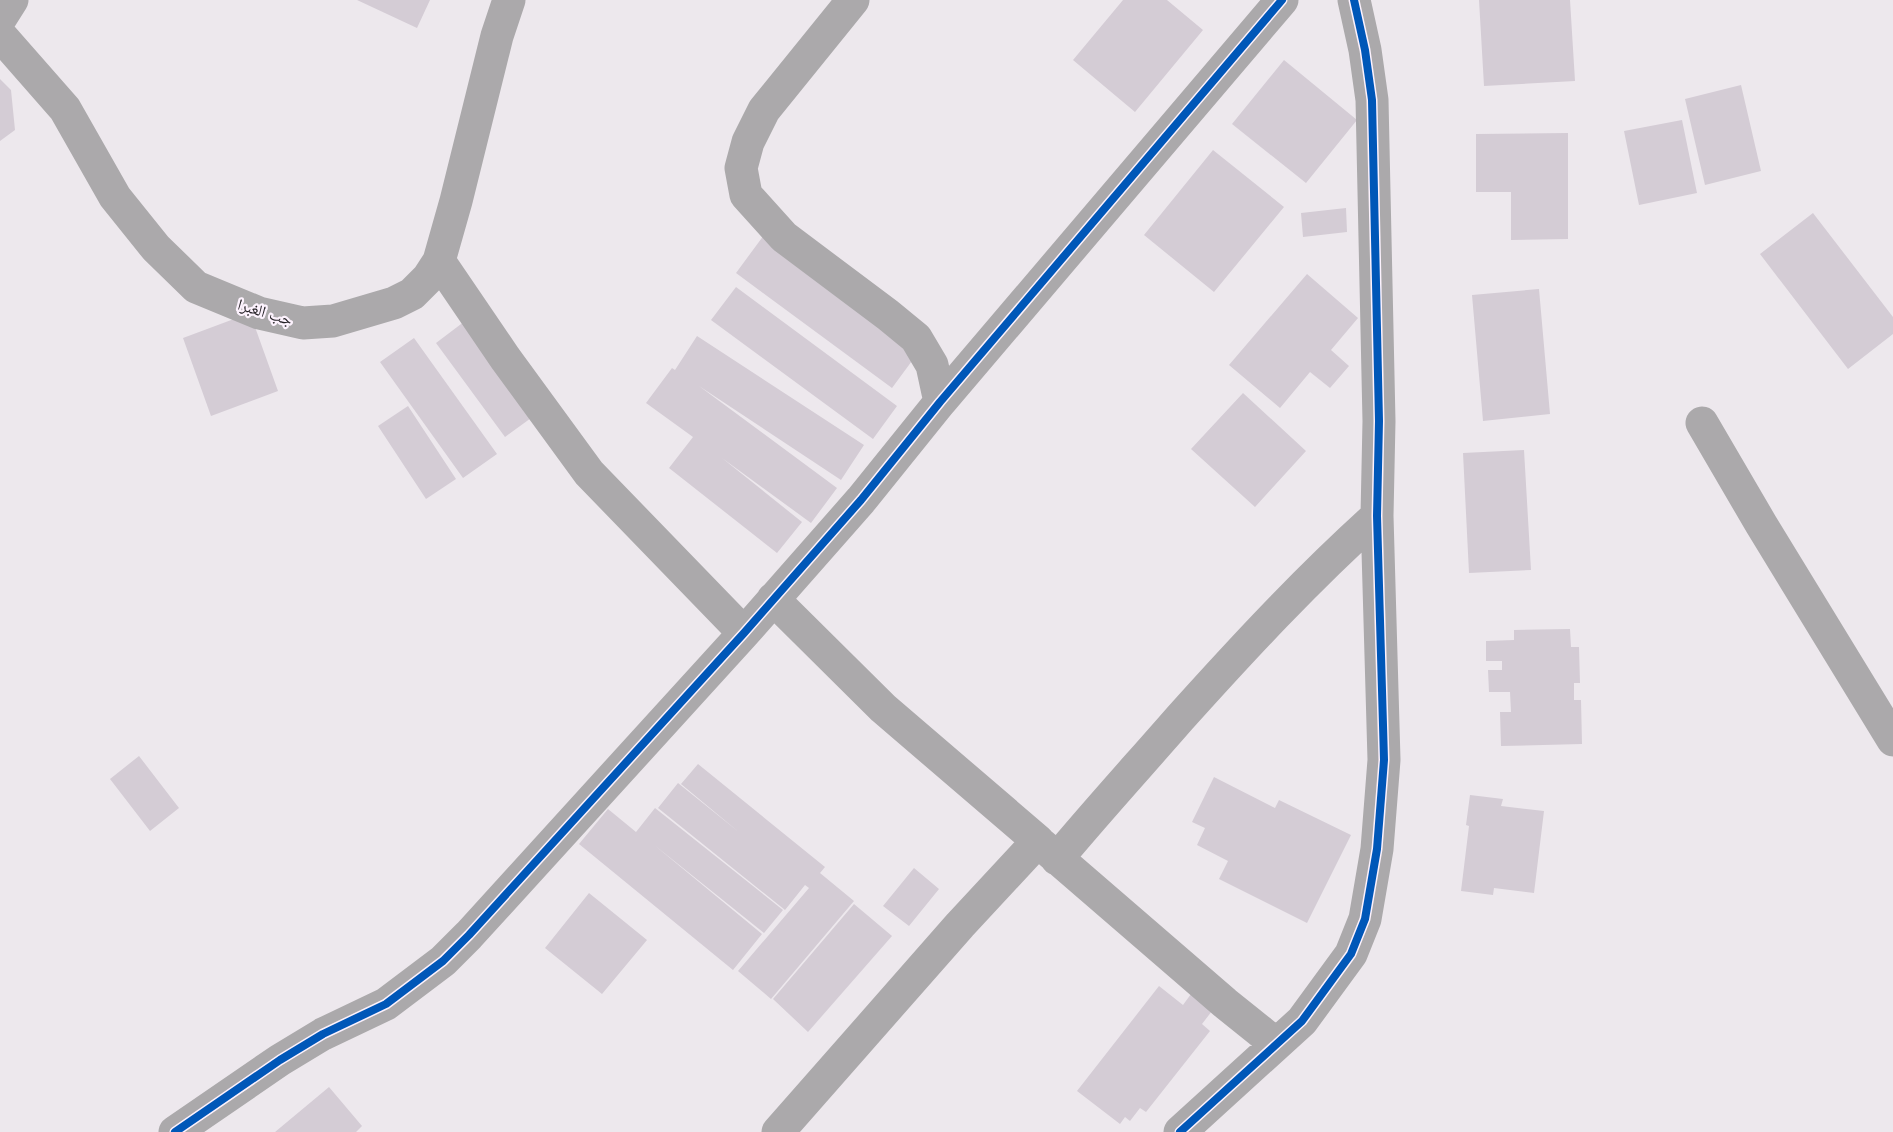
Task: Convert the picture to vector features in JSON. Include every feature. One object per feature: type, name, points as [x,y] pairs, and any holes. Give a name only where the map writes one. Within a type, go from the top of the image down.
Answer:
[{"type":"street","points":[[0,19],[12,0]]},
{"type":"street","name":"جب الغبرا","points":[[0,35],[65,109],[115,197],[156,248],[196,287],[259,313],[303,323],[333,321],[394,303],[412,294],[428,278],[439,261],[497,36],[509,0]]},
{"type":"street","points":[[853,0],[764,110],[748,142],[741,168],[746,195],[784,237],[916,338],[932,365],[940,402]]},
{"type":"street","points":[[175,1132],[322,1034],[386,1004],[443,961],[469,935],[744,633],[861,500],[940,402],[1282,0]]},
{"type":"street","points":[[1180,1132],[1302,1020],[1333,980],[1351,954],[1365,920],[1377,849],[1384,760],[1377,516],[1379,421],[1372,100],[1365,50],[1354,0]]},
{"type":"street","points":[[439,261],[505,358],[589,473],[744,633]]},
{"type":"street","points":[[1702,423],[1893,740]]},
{"type":"street","points":[[778,1132],[960,925],[1100,807],[1236,656],[1342,547],[1377,516]]},
{"type":"street","points":[[773,599],[884,708],[1225,1003],[1276,1044]]},
{"type":"building","points":[[357,0],[430,0],[417,28]]},
{"type":"building","points":[[1123,0],[1167,0],[1203,30],[1135,112],[1073,60]]},
{"type":"building","points":[[1479,0],[1570,0],[1575,81],[1484,86]]},
{"type":"building","points":[[1284,60],[1357,120],[1306,183],[1232,124]]},
{"type":"building","points":[[0,79],[11,90],[15,130],[0,141]]},
{"type":"building","points":[[1741,85],[1761,171],[1705,185],[1685,99]]},
{"type":"building","points":[[1682,120],[1697,193],[1639,205],[1624,131]]},
{"type":"building","points":[[1568,133],[1568,239],[1511,240],[1511,192],[1476,192],[1476,134]]},
{"type":"building","points":[[1213,150],[1284,207],[1214,292],[1144,235]]},
{"type":"building","points":[[1346,208],[1347,232],[1303,237],[1301,213]]},
{"type":"building","points":[[1813,213],[1893,317],[1893,334],[1848,369],[1760,254]]},
{"type":"building","points":[[764,235],[920,350],[892,388],[736,273]]},
{"type":"building","points":[[1307,274],[1358,318],[1331,350],[1349,366],[1330,388],[1310,372],[1280,408],[1229,365]]},
{"type":"building","points":[[736,287],[897,406],[873,439],[711,320]]},
{"type":"building","points":[[1539,289],[1550,414],[1483,421],[1472,295]]},
{"type":"building","points":[[250,313],[278,391],[211,416],[183,338]]},
{"type":"building","points":[[469,318],[538,413],[505,437],[436,343]]},
{"type":"building","points":[[697,336],[864,445],[841,480],[699,386],[837,488],[811,523],[722,458],[802,522],[777,553],[669,468],[693,437],[646,403],[672,368],[675,370]]},
{"type":"building","points":[[414,338],[497,454],[463,478],[380,362]]},
{"type":"building","points":[[1243,393],[1306,451],[1255,507],[1191,449]]},
{"type":"building","points":[[408,406],[456,479],[426,499],[378,426]]},
{"type":"building","points":[[1524,450],[1531,570],[1469,573],[1463,453]]},
{"type":"building","points":[[1570,629],[1571,647],[1579,647],[1580,683],[1574,683],[1574,700],[1581,700],[1582,744],[1501,746],[1500,712],[1511,712],[1510,692],[1489,692],[1488,670],[1502,670],[1502,661],[1486,661],[1486,641],[1514,640],[1514,630]]},
{"type":"building","points":[[139,756],[179,808],[150,831],[110,779]]},
{"type":"building","points":[[698,764],[825,867],[820,873],[854,901],[771,999],[738,971],[809,888],[805,885],[785,910],[658,808],[678,783],[740,833],[681,784]]},
{"type":"building","points":[[1214,777],[1275,808],[1279,800],[1351,835],[1307,923],[1219,879],[1228,861],[1197,845],[1205,828],[1192,822]]},
{"type":"building","points":[[1470,795],[1503,799],[1501,806],[1544,811],[1534,893],[1494,888],[1493,895],[1461,891],[1469,826],[1466,825]]},
{"type":"building","points":[[655,808],[783,910],[764,933],[653,844],[762,934],[733,970],[579,844],[608,809],[636,832]]},
{"type":"building","points":[[914,868],[939,889],[909,926],[883,906]]},
{"type":"building","points":[[589,893],[647,940],[602,994],[545,948]]},
{"type":"building","points":[[854,904],[892,936],[808,1032],[773,999]]},
{"type":"building","points":[[1159,986],[1183,1005],[1191,994],[1212,1011],[1202,1024],[1210,1031],[1146,1112],[1140,1108],[1130,1121],[1125,1117],[1120,1124],[1077,1091]]},
{"type":"building","points":[[329,1087],[362,1126],[356,1132],[275,1132]]},
{"type":"cycle path","points":[[175,1132],[280,1060],[323,1034],[386,1004],[443,961],[469,935],[744,633],[861,500],[940,402],[1282,0]]},
{"type":"cycle path","points":[[1180,1132],[1302,1021],[1351,954],[1365,919],[1377,849],[1384,760],[1377,516],[1379,421],[1372,100],[1365,50],[1354,0]]}]
